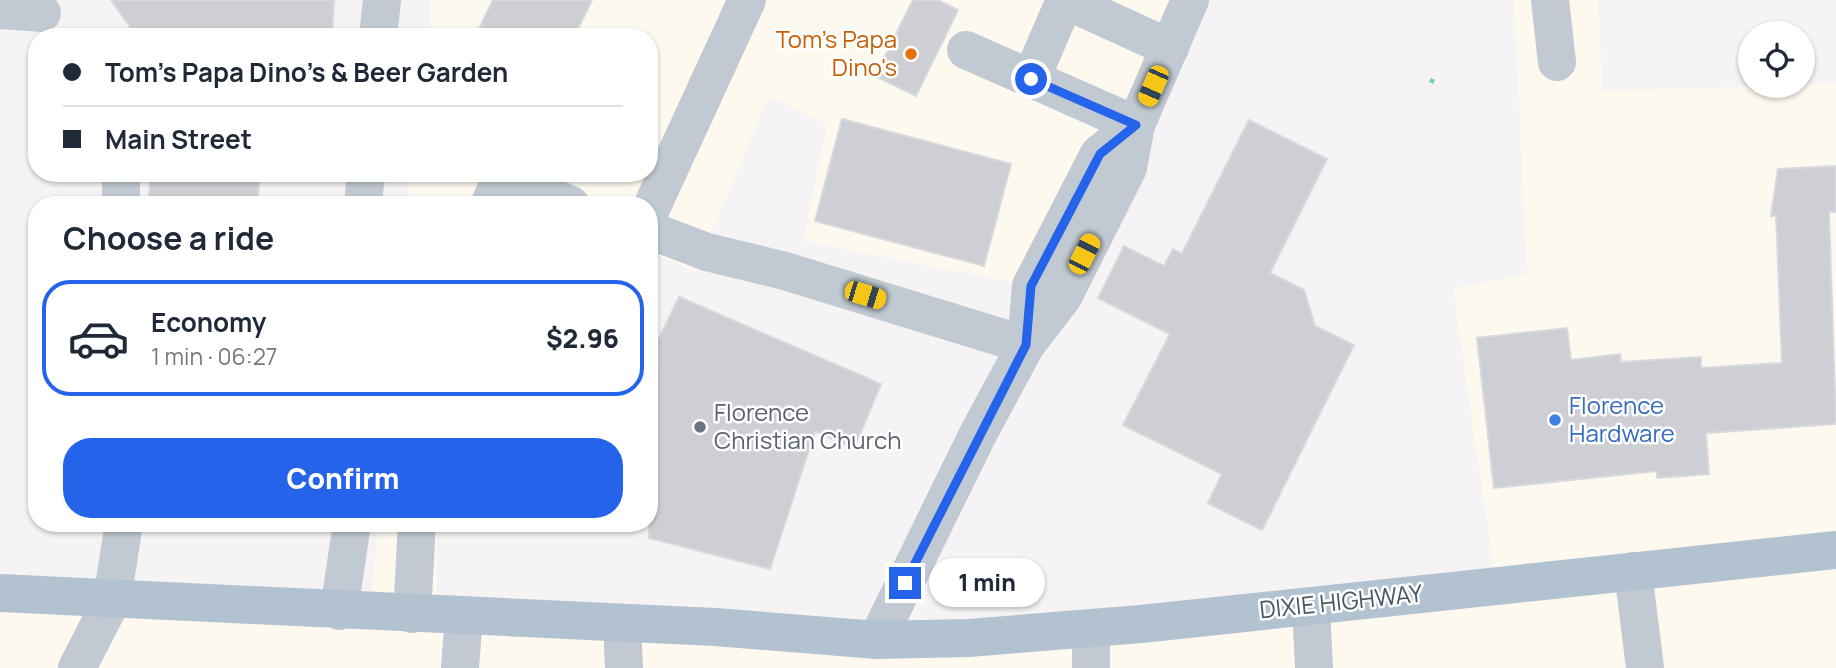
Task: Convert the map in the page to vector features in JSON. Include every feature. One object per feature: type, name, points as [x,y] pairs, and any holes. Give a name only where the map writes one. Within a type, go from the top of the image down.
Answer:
[{"type":"main road","name":"DIXIE HIGHWAY","points":[[0,593],[622,623],[870,654],[969,638],[1311,606],[1836,550]]},
{"type":"street","points":[[379,28],[382,0]]},
{"type":"street","points":[[657,196],[747,0]]},
{"type":"street","points":[[1031,79],[1065,0],[1170,48]]},
{"type":"street","points":[[870,654],[978,434],[1026,345],[1031,286],[1100,154],[1136,125],[1190,0]]},
{"type":"street","points":[[1550,0],[1557,62]]},
{"type":"street","points":[[0,10],[47,17]]},
{"type":"street","points":[[966,50],[1136,125]]},
{"type":"street","points":[[516,182],[550,196]]},
{"type":"street","points":[[658,233],[708,252],[785,271],[1026,345]]},
{"type":"street","points":[[77,668],[112,600],[123,532]]},
{"type":"street","points":[[339,611],[351,532]]},
{"type":"street","points":[[412,614],[417,532]]},
{"type":"street","points":[[1633,571],[1645,668]]},
{"type":"street","points":[[1311,606],[1314,668]]},
{"type":"street","points":[[460,668],[464,616]]},
{"type":"street","points":[[622,623],[624,668]]},
{"type":"street","points":[[1091,628],[1091,668]]},
{"type":"shaded area","points":[[430,0],[1190,0],[1031,286],[803,241],[827,125],[769,96],[695,272],[658,256],[658,196],[407,196],[410,182],[658,182],[658,28],[429,28]]},
{"type":"shaded area","points":[[1514,0],[1598,0],[1603,91],[1738,86],[1738,98],[1815,98],[1815,84],[1836,83],[1836,668],[0,668],[0,593],[370,611],[377,532],[437,532],[437,614],[876,640],[1496,585],[1453,288],[1527,275]]},
{"type":"building","points":[[111,0],[334,0],[332,28],[131,28]]},
{"type":"building","points":[[493,0],[592,0],[578,28],[479,28]]},
{"type":"building","name":"Tom's Papa Dino's","points":[[913,0],[938,0],[958,10],[916,96],[875,76]]},
{"type":"building","points":[[842,119],[1011,164],[984,266],[815,221]]},
{"type":"building","points":[[1249,120],[1327,159],[1270,273],[1304,290],[1315,326],[1354,345],[1262,530],[1208,503],[1222,474],[1123,425],[1170,334],[1098,298],[1124,246],[1164,266],[1173,249],[1182,254]]},
{"type":"building","points":[[1836,166],[1836,212],[1829,212],[1836,424],[1706,433],[1709,474],[1657,478],[1657,471],[1494,488],[1477,338],[1567,328],[1571,360],[1620,354],[1621,362],[1701,357],[1701,368],[1782,363],[1776,215],[1771,216],[1778,169]]},
{"type":"building","points":[[150,182],[259,182],[258,196],[149,196]]},
{"type":"building","name":"Florence Christian Church","points":[[679,297],[881,384],[854,449],[815,431],[770,569],[649,538],[649,532],[658,532],[658,340]]},
{"type":"place","name":"Tom's Papa Dino's","points":[[911,54]]},
{"type":"place","name":"Florence Hardware","points":[[1555,420]]},
{"type":"place","name":"Florence Christian Church","points":[[700,427]]},
{"type":"route","points":[[905,583],[978,434],[1026,345],[1031,286],[1100,154],[1136,125],[1031,79]]}]
